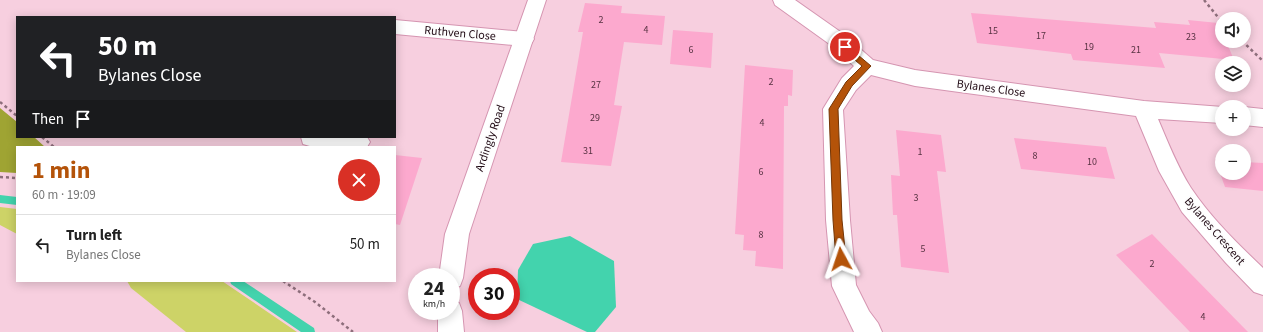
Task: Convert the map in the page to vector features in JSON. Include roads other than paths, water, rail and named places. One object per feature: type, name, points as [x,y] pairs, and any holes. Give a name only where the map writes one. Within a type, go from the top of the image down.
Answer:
[{"type":"street","name":"Ardingly Road","points":[[452,268],[457,234],[537,0]]},
{"type":"street","name":"Bylanes Close","points":[[782,0],[834,38],[867,66],[915,78],[1144,109],[1215,114]]},
{"type":"street","name":"Ruthven Close","points":[[396,27],[524,39]]},
{"type":"street","points":[[867,66],[849,84],[833,109],[838,220],[844,286],[860,320],[869,332]]},
{"type":"street","name":"Bylanes Crescent","points":[[1144,109],[1164,161],[1190,205],[1231,253],[1263,284]]},
{"type":"street","points":[[1251,117],[1263,118]]},
{"type":"street","points":[[311,138],[359,142]]},
{"type":"street","points":[[450,320],[451,332]]},
{"type":"waterway","points":[[0,199],[16,201]]},
{"type":"waterway","points":[[236,282],[310,332]]}]
